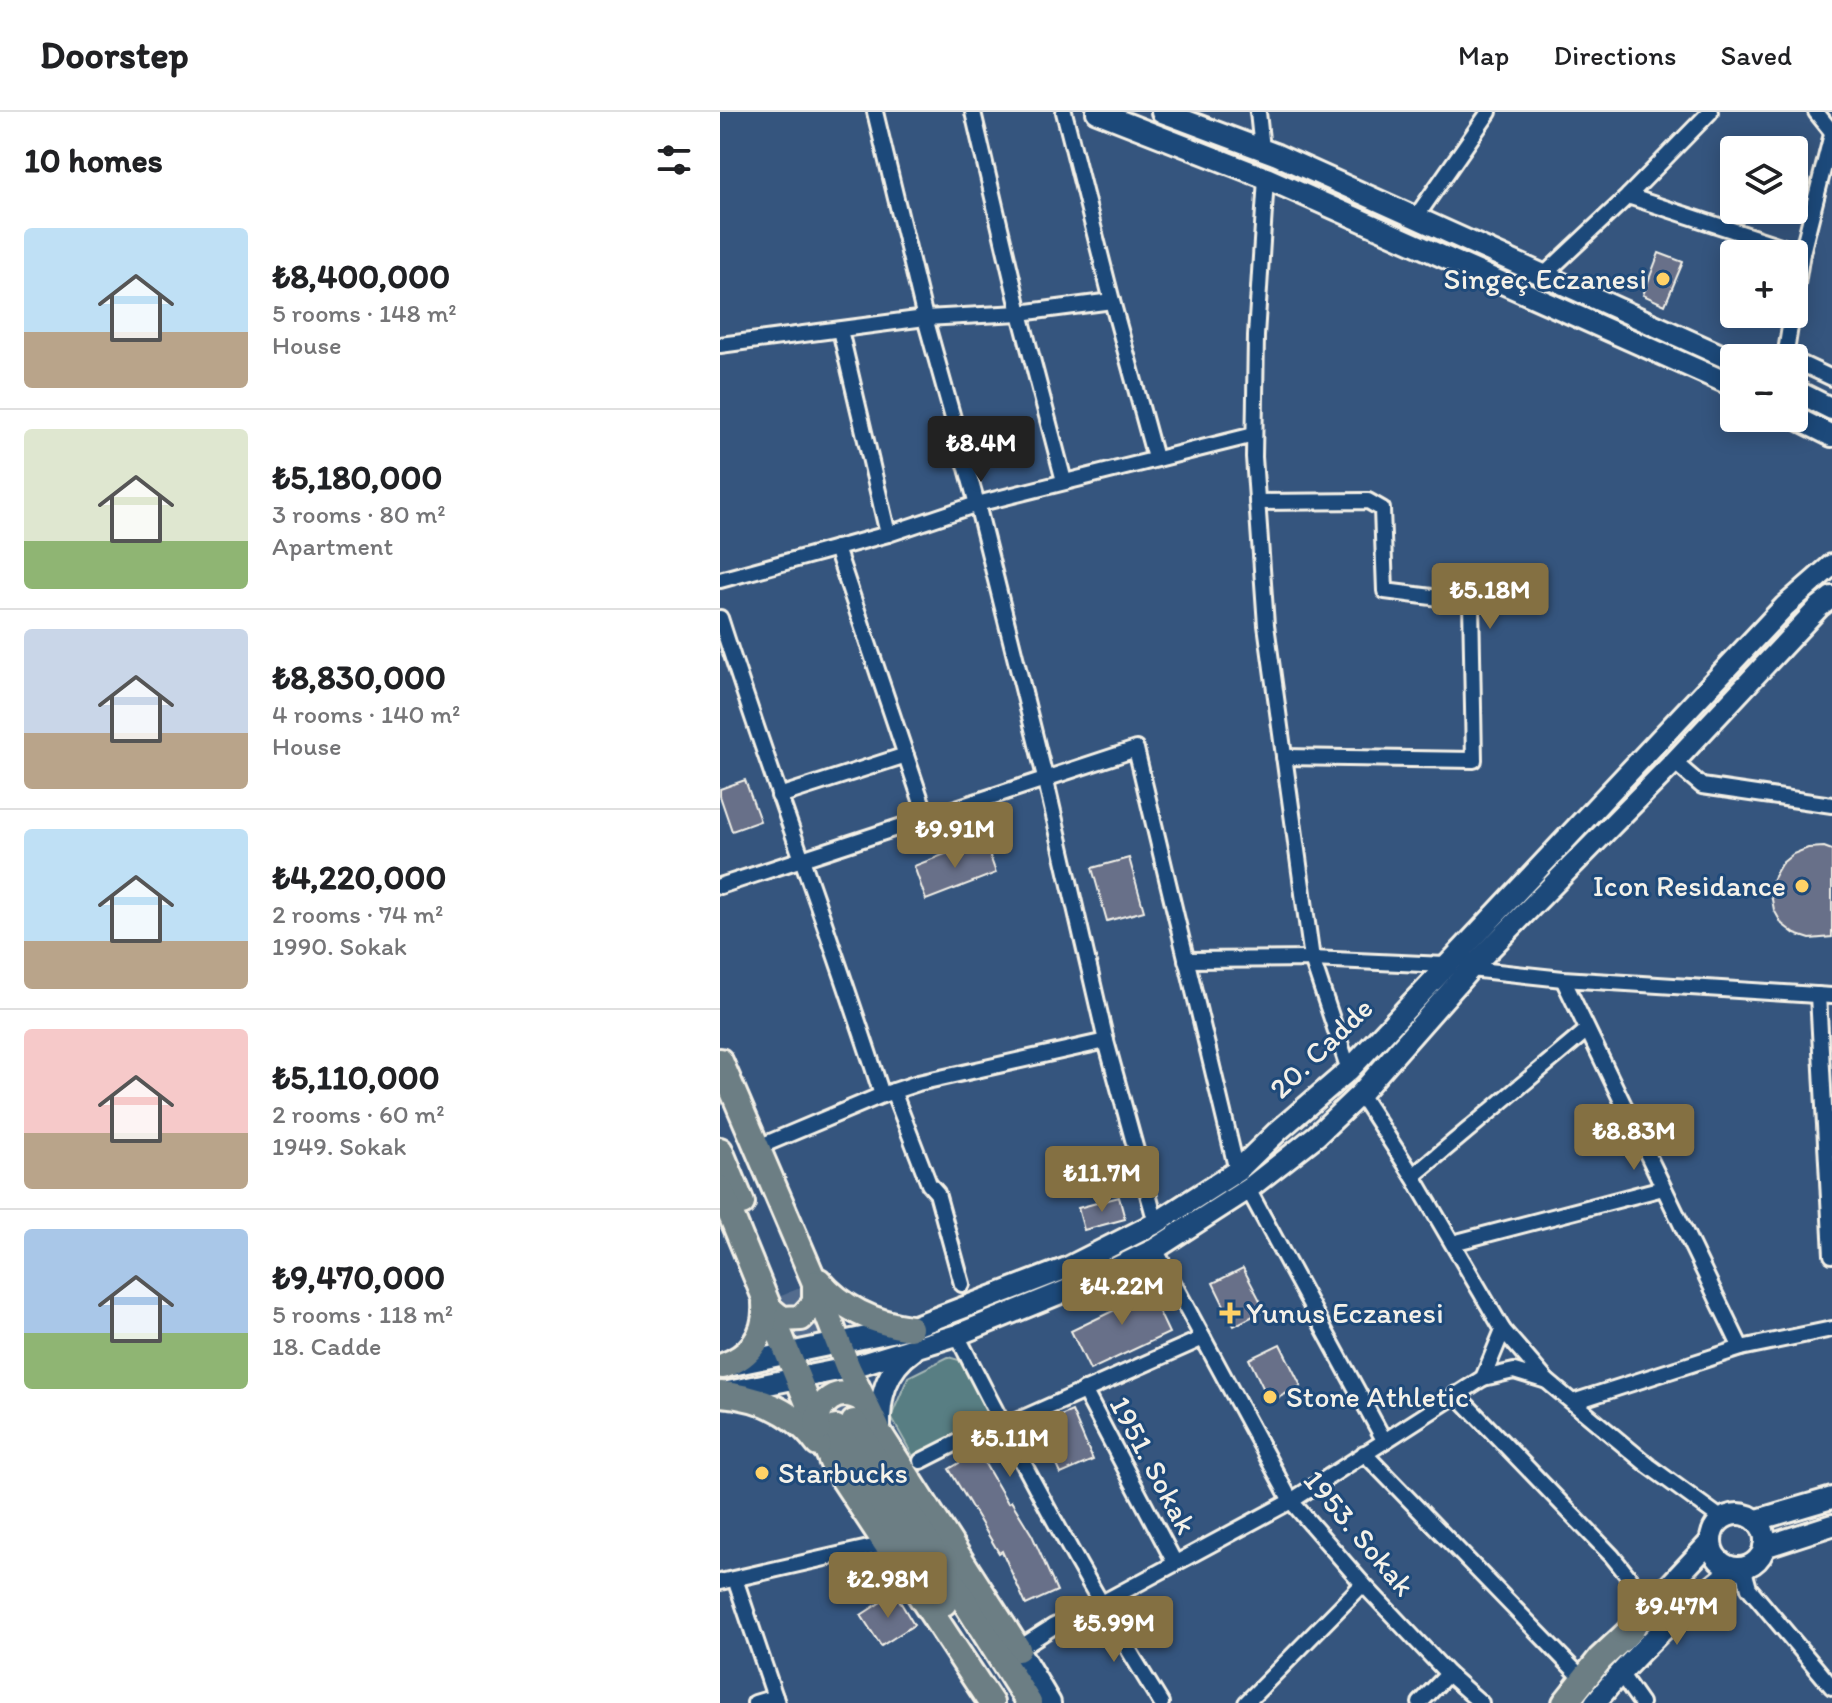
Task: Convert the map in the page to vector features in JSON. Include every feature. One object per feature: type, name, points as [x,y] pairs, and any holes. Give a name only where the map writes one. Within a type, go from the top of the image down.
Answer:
[{"type":"main road","points":[[720,1061],[756,1148],[789,1289],[786,1354],[797,1379],[843,1420],[881,1469],[1029,1703]]},
{"type":"main road","points":[[720,1100],[789,1289]]},
{"type":"main road","points":[[720,1150],[789,1289]]},
{"type":"main road","points":[[720,1188],[789,1289],[839,1343],[848,1368],[843,1420],[832,1462]]},
{"type":"main road","points":[[721,1367],[748,1352],[761,1334],[766,1312],[789,1289],[825,1288],[846,1306],[915,1337]]},
{"type":"main road","points":[[720,1394],[761,1401],[787,1415],[811,1435],[991,1703]]},
{"type":"main road","points":[[843,1420],[880,1434],[1018,1649]]},
{"type":"main road","points":[[843,1420],[1008,1703]]},
{"type":"main road","points":[[1565,1703],[1580,1691],[1600,1659],[1632,1629]]},
{"type":"street","points":[[875,112],[925,318],[977,504],[1045,777],[1106,1041],[1156,1223]]},
{"type":"street","points":[[973,112],[1020,313],[1064,481]]},
{"type":"street","points":[[1064,112],[1155,458]]},
{"type":"street","points":[[1097,112],[1266,178],[1720,380]]},
{"type":"street","points":[[1162,112],[1262,149],[1720,355]]},
{"type":"street","points":[[1258,112],[1262,149]]},
{"type":"street","points":[[1416,217],[1489,112]]},
{"type":"street","points":[[1544,275],[1628,196],[1710,112]]},
{"type":"street","points":[[1805,240],[1832,133],[1816,112]]},
{"type":"street","points":[[1266,178],[1256,336],[1254,435],[1266,625],[1312,959],[1349,1070]]},
{"type":"street","points":[[1628,196],[1762,240]]},
{"type":"street","points":[[720,345],[925,318],[1020,313],[1112,301]]},
{"type":"street","points":[[840,330],[888,534]]},
{"type":"street","points":[[1808,367],[1832,378]]},
{"type":"street","points":[[1808,397],[1832,409]]},
{"type":"street","points":[[1808,424],[1832,436]]},
{"type":"street","points":[[720,580],[888,534],[977,504],[1254,435]]},
{"type":"street","points":[[1257,502],[1368,501],[1382,509],[1385,591],[1471,602],[1474,760],[1284,757]]},
{"type":"street","points":[[836,548],[927,818]]},
{"type":"street","name":"20. Cadde","points":[[720,1394],[848,1368],[1067,1268],[1156,1223],[1237,1171],[1349,1070],[1785,606],[1832,565]]},
{"type":"street","name":"20. Cadde","points":[[721,1367],[839,1343],[957,1335],[1085,1283],[1155,1249],[1248,1189],[1317,1135],[1360,1094],[1470,969],[1832,597]]},
{"type":"street","points":[[720,618],[844,977],[888,1093],[929,1184],[937,1193],[962,1284]]},
{"type":"street","points":[[720,886],[1136,749],[1237,1171]]},
{"type":"street","points":[[779,796],[906,755]]},
{"type":"street","points":[[1674,762],[1702,786],[1832,805]]},
{"type":"street","points":[[1186,960],[1312,959],[1445,965]]},
{"type":"street","points":[[1470,969],[1563,979],[1825,995],[1832,1255]]},
{"type":"street","points":[[1563,979],[1741,1348]]},
{"type":"street","points":[[1413,1176],[1586,1031]]},
{"type":"street","points":[[756,1148],[918,1083],[1106,1041]]},
{"type":"street","points":[[1360,1094],[1413,1176],[1503,1330],[1547,1381],[1649,1466],[1722,1519]]},
{"type":"street","points":[[1453,1243],[1663,1188]]},
{"type":"street","points":[[1248,1189],[1384,1440]]},
{"type":"street","name":"1953. Sokak","points":[[1155,1249],[1291,1501],[1363,1584],[1448,1674],[1481,1703]]},
{"type":"street","points":[[1573,1402],[1741,1348],[1832,1329]]},
{"type":"street","points":[[1483,1378],[1503,1330]]},
{"type":"street","points":[[957,1335],[1001,1424],[1100,1604],[1161,1703]]},
{"type":"street","points":[[880,1434],[879,1408],[885,1384],[915,1337]]},
{"type":"street","points":[[921,1461],[1203,1338]]},
{"type":"street","points":[[1050,1703],[1018,1649],[1054,1626],[1291,1501],[1483,1378],[1514,1371],[1547,1381]]},
{"type":"street","name":"1951. Sokak","points":[[1084,1390],[1175,1563]]},
{"type":"street","points":[[1456,1394],[1612,1556],[1651,1605]]},
{"type":"street","points":[[1364,1453],[1580,1691]]},
{"type":"street","points":[[1757,1520],[1832,1498]]},
{"type":"street","points":[[1595,1703],[1617,1676],[1673,1621],[1740,1568],[1753,1564],[1764,1547],[1762,1528],[1757,1520],[1746,1514],[1733,1514],[1722,1519],[1716,1525],[1711,1541],[1632,1629]]},
{"type":"street","points":[[1764,1547],[1832,1525]]},
{"type":"street","points":[[1711,1541],[1716,1557],[1740,1568],[1749,1588],[1832,1687]]},
{"type":"street","points":[[755,1703],[776,1700],[727,1580],[886,1544]]},
{"type":"street","points":[[1246,1703],[1363,1584]]},
{"type":"street","points":[[1420,1703],[1448,1674]]},
{"type":"street","points":[[1605,1703],[1614,1690],[1617,1676]]},
{"type":"street","points":[[1617,1676],[1641,1703]]},
{"type":"green space","points":[[948,1357],[959,1360],[990,1417],[913,1456],[891,1417],[908,1377]]},
{"type":"building","name":"Singeç Eczanesi","points":[[1659,253],[1683,262],[1665,305],[1643,295]]},
{"type":"building","points":[[745,780],[760,821],[732,831],[720,789]]},
{"type":"building","points":[[984,839],[996,873],[926,900],[914,866]]},
{"type":"building","name":"Icon Residance","points":[[1808,848],[1832,850],[1832,937],[1810,939],[1795,934],[1782,924],[1774,910],[1771,894],[1773,878],[1781,864],[1793,854]]},
{"type":"building","points":[[1129,858],[1144,911],[1107,921],[1092,868]]},
{"type":"building","points":[[1119,1197],[1125,1219],[1084,1230],[1078,1208]]},
{"type":"building","points":[[1243,1268],[1265,1310],[1234,1326],[1213,1283]]},
{"type":"building","points":[[1143,1278],[1169,1333],[1090,1370],[1071,1331],[1119,1308],[1115,1300],[1120,1297],[1117,1290]]},
{"type":"building","points":[[1280,1344],[1301,1386],[1270,1402],[1249,1359]]},
{"type":"building","points":[[1072,1411],[1093,1460],[1061,1474],[1039,1425]]},
{"type":"building","points":[[978,1452],[1008,1503],[1011,1501],[1032,1535],[1057,1591],[1026,1605],[1002,1551],[999,1553],[949,1469]]},
{"type":"building","points":[[895,1593],[914,1625],[881,1646],[861,1615]]},
{"type":"tunnel","points":[[800,1288],[854,1422]]},
{"type":"tunnel","points":[[781,1296],[832,1419]]},
{"type":"place","name":"Singeç Eczanesi","points":[[1663,279]]},
{"type":"place","name":"Icon Residance","points":[[1802,886]]},
{"type":"place","name":"Yunus Eczanesi","points":[[1230,1313]]},
{"type":"place","name":"Stone Athletic","points":[[1270,1397]]},
{"type":"place","name":"Starbucks","points":[[762,1473]]}]
